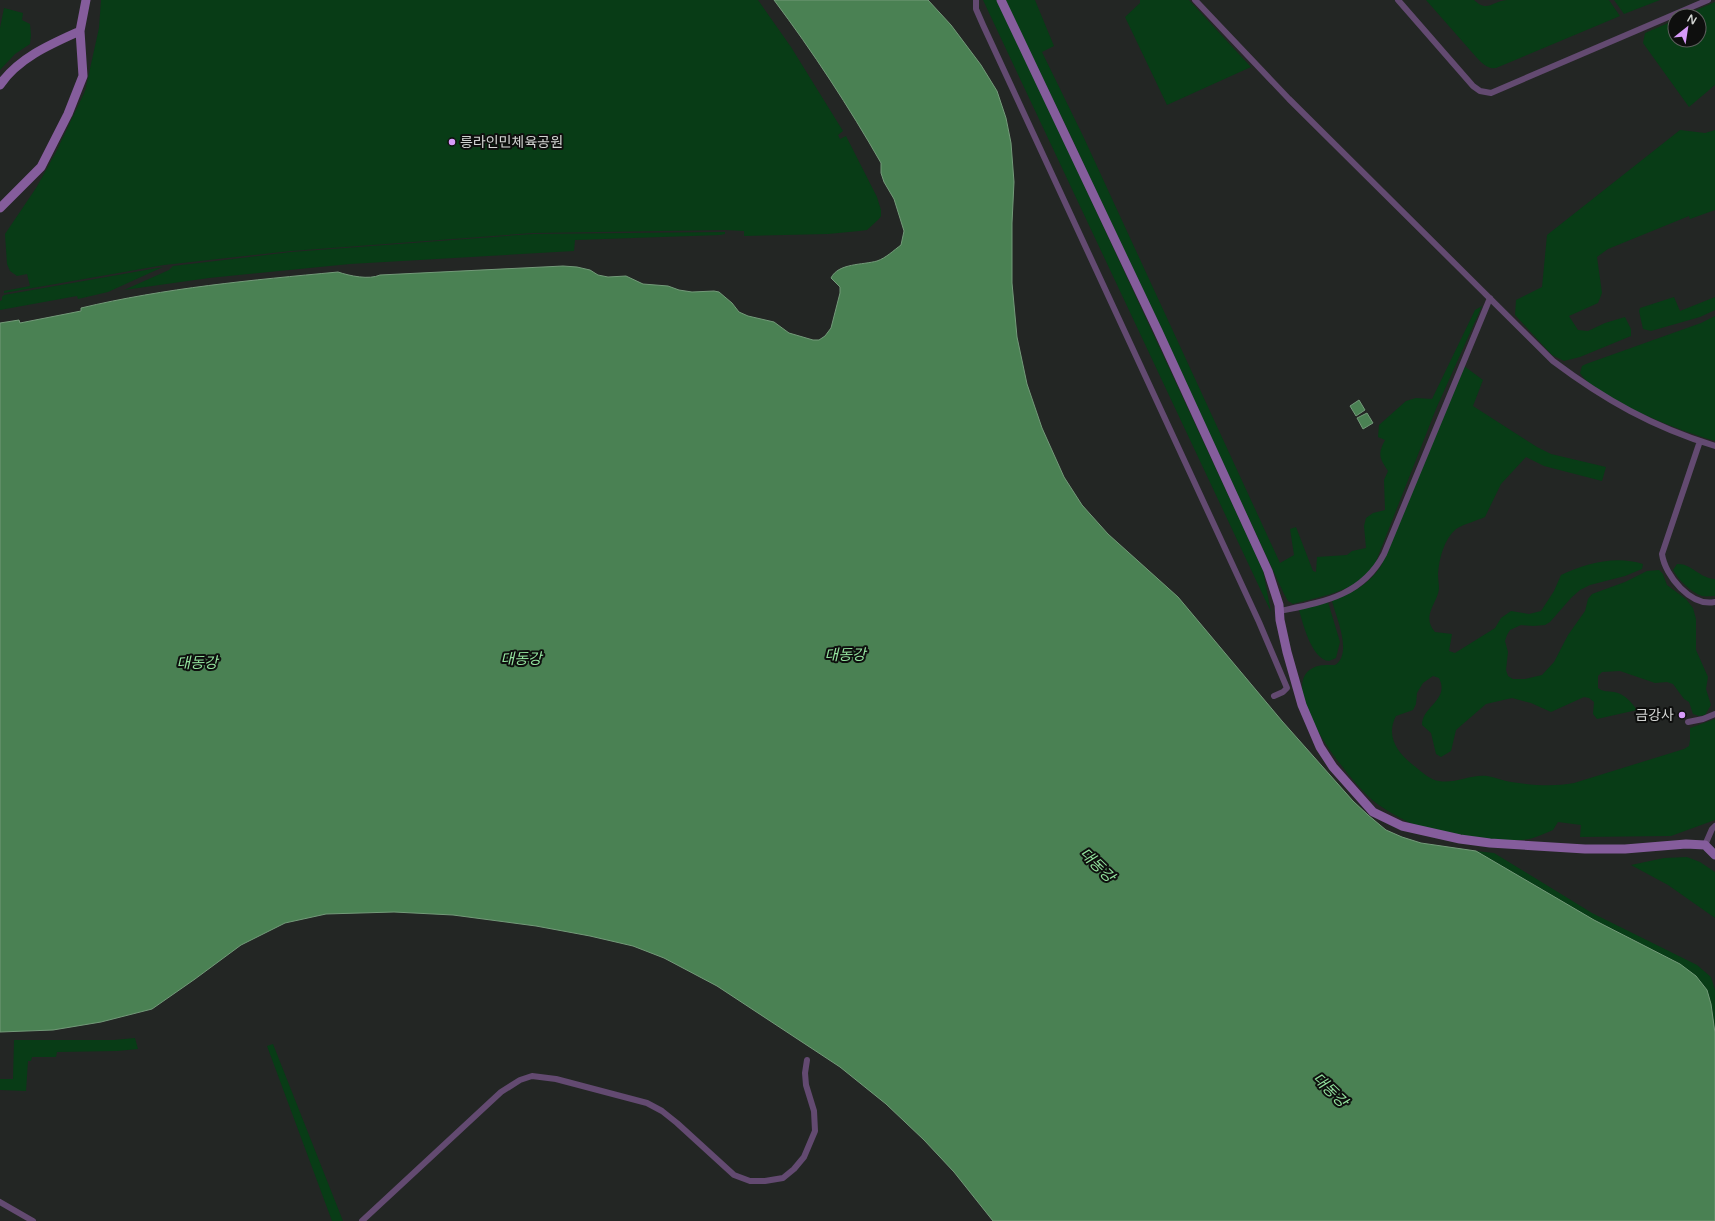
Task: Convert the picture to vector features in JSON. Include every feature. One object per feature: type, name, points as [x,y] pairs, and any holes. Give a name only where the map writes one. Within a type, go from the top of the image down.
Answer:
[{"type":"street","points":[[0,208],[42,167],[68,114],[83,76],[80,31],[86,0]]},
{"type":"street","points":[[976,0],[976,8],[983,25],[1259,622],[1287,688],[1283,692],[1274,696]]},
{"type":"street","points":[[1002,0],[1161,338],[1265,564],[1277,598],[1287,652],[1302,705],[1320,747],[1347,784],[1373,812],[1382,818],[1409,828],[1460,839],[1490,843],[1593,849],[1625,849],[1686,844],[1705,845],[1715,855]]},
{"type":"street","points":[[1195,0],[1289,99],[1553,362],[1601,396],[1648,421],[1715,446]]},
{"type":"street","points":[[1398,0],[1473,86],[1485,93],[1498,90],[1708,0]]},
{"type":"street","points":[[0,85],[12,70],[35,54],[80,31]]},
{"type":"street","points":[[1280,611],[1311,604],[1354,588],[1374,571],[1384,554],[1490,298]]},
{"type":"street","points":[[1700,441],[1662,554],[1663,560],[1674,579],[1687,594],[1702,602],[1715,602]]},
{"type":"street","points":[[1688,722],[1703,719],[1715,714]]},
{"type":"street","points":[[1705,845],[1712,829],[1715,826]]},
{"type":"street","points":[[362,1221],[501,1092],[520,1080],[532,1076],[556,1079],[618,1094],[647,1103],[662,1111],[677,1123],[734,1175],[750,1181],[783,1178],[804,1158],[815,1131],[814,1111],[806,1085],[805,1073],[807,1060]]},
{"type":"street","points":[[0,1202],[33,1221]]},
{"type":"shaded area","name":"릉라인민체육공원","points":[[101,0],[758,0],[791,47],[843,131],[838,135],[840,139],[846,136],[877,197],[881,210],[881,216],[867,230],[828,234],[744,236],[744,231],[725,230],[533,233],[291,251],[164,265],[4,293],[4,291],[30,286],[27,274],[17,276],[10,271],[7,264],[5,234],[36,188],[56,152],[85,91],[99,28]]},
{"type":"shaded area","points":[[983,0],[998,0],[1263,570],[1271,612]]},
{"type":"shaded area","points":[[1005,0],[1035,0],[1054,46],[1042,52],[1084,138],[1280,563],[1294,555],[1290,529],[1296,527],[1313,571],[1316,572],[1317,557],[1347,555],[1352,551],[1366,548],[1364,526],[1366,518],[1373,513],[1385,510],[1384,480],[1388,471],[1380,456],[1385,440],[1378,437],[1379,425],[1406,401],[1416,398],[1432,399],[1475,310],[1482,306],[1436,409],[1375,564],[1363,578],[1356,583],[1339,591],[1320,597],[1293,604],[1288,601],[1073,141]]},
{"type":"shaded area","points":[[1140,0],[1189,0],[1251,67],[1167,105],[1125,17],[1140,3]]},
{"type":"shaded area","points":[[1426,0],[1474,0],[1483,6],[1487,6],[1507,0],[1609,0],[1620,16],[1496,68],[1490,68],[1485,66],[1477,58]]},
{"type":"shaded area","points":[[1614,0],[1660,0],[1624,14]]},
{"type":"shaded area","points":[[1715,2],[1715,85],[1689,107],[1643,43],[1645,33],[1667,23],[1667,48],[1707,48],[1707,8],[1701,8]]},
{"type":"shaded area","points":[[4,8],[23,13],[22,20],[30,24],[31,35],[30,44],[15,54],[0,70],[0,28]]},
{"type":"shaded area","points":[[1680,130],[1705,133],[1715,130],[1715,210],[1690,219],[1689,216],[1608,249],[1597,257],[1602,293],[1598,303],[1569,316],[1578,330],[1588,331],[1605,323],[1625,317],[1631,329],[1631,336],[1580,357],[1564,361],[1552,355],[1515,315],[1516,300],[1542,287],[1547,235]]},
{"type":"shaded area","points":[[725,232],[725,234],[720,235],[575,240],[574,251],[350,264],[209,278],[124,290],[169,270],[173,266],[291,252],[533,234]]},
{"type":"shaded area","points":[[163,267],[108,292],[78,299],[77,296],[0,310],[0,301],[4,295]]},
{"type":"shaded area","points":[[1674,297],[1680,311],[1715,297],[1715,310],[1700,317],[1651,331],[1643,329],[1639,311],[1640,308]]},
{"type":"shaded area","points":[[1715,316],[1715,441],[1663,423],[1622,404],[1604,394],[1589,383],[1580,373],[1582,366],[1586,364],[1701,323]]},
{"type":"shaded area","points":[[1464,366],[1483,380],[1473,406],[1537,447],[1551,454],[1606,467],[1602,481],[1544,466],[1526,457],[1501,484],[1485,517],[1456,529],[1448,538],[1441,556],[1438,574],[1439,589],[1431,610],[1429,621],[1435,632],[1452,634],[1449,651],[1455,653],[1495,628],[1501,618],[1511,611],[1529,614],[1541,611],[1554,591],[1561,575],[1581,567],[1601,562],[1612,560],[1633,561],[1643,564],[1642,569],[1625,576],[1590,585],[1580,590],[1550,622],[1545,625],[1521,625],[1510,630],[1505,641],[1508,652],[1506,670],[1508,676],[1513,679],[1525,679],[1542,675],[1554,662],[1568,635],[1585,611],[1588,599],[1592,594],[1625,582],[1647,571],[1659,570],[1663,574],[1667,585],[1686,599],[1693,608],[1696,619],[1696,650],[1708,677],[1706,689],[1711,705],[1705,715],[1699,716],[1693,714],[1689,702],[1684,699],[1673,684],[1667,682],[1655,683],[1620,671],[1602,672],[1598,676],[1598,688],[1625,696],[1637,710],[1597,719],[1593,714],[1594,702],[1589,698],[1584,697],[1551,712],[1531,703],[1512,698],[1486,704],[1456,730],[1451,751],[1441,757],[1436,754],[1431,733],[1422,725],[1423,718],[1441,692],[1439,678],[1433,676],[1423,683],[1417,693],[1416,704],[1413,710],[1396,716],[1392,732],[1396,746],[1400,753],[1412,764],[1436,780],[1445,782],[1481,776],[1519,783],[1558,785],[1574,783],[1684,749],[1689,746],[1690,728],[1715,719],[1715,820],[1671,836],[1580,837],[1581,825],[1558,822],[1553,830],[1525,840],[1489,839],[1422,827],[1394,815],[1376,803],[1352,779],[1322,739],[1303,697],[1303,680],[1314,667],[1335,665],[1340,660],[1343,653],[1342,635],[1332,601],[1359,588],[1376,573],[1381,566]]},
{"type":"shaded area","points":[[1677,564],[1682,564],[1704,576],[1715,579],[1715,596],[1702,596],[1685,585],[1673,570]]},
{"type":"shaded area","points":[[1328,602],[1340,642],[1336,658],[1329,661],[1318,655],[1313,648],[1299,610]]},
{"type":"shaded area","points":[[1476,851],[1494,853],[1592,913],[1697,965],[1711,977],[1715,990],[1715,1033],[1711,1004],[1680,964],[1594,920]]},
{"type":"shaded area","points":[[1687,857],[1700,862],[1715,872],[1715,918],[1668,885],[1631,865],[1664,858]]},
{"type":"shaded area","points":[[135,1038],[138,1049],[117,1051],[57,1052],[56,1057],[32,1057],[31,1061],[28,1061],[26,1091],[0,1090],[0,1079],[13,1079],[14,1040],[114,1040]]},
{"type":"shaded area","points":[[273,1044],[343,1221],[332,1221],[267,1046]]},
{"type":"water","name":"대동강","points":[[774,0],[928,0],[951,25],[981,65],[997,91],[1006,118],[1011,143],[1014,182],[1012,283],[1017,337],[1027,384],[1042,428],[1064,477],[1082,505],[1108,534],[1178,597],[1282,721],[1353,801],[1386,830],[1402,837],[1421,843],[1476,851],[1594,920],[1680,964],[1696,976],[1707,990],[1711,1004],[1715,1033],[1715,1221],[993,1221],[954,1172],[924,1140],[886,1104],[840,1067],[717,986],[664,958],[633,946],[536,926],[453,915],[394,912],[326,914],[285,923],[241,945],[152,1009],[101,1022],[53,1030],[0,1032],[0,323],[19,320],[20,323],[81,311],[81,308],[144,295],[273,278],[338,272],[354,276],[370,277],[380,275],[563,266],[590,270],[598,275],[608,277],[626,276],[643,284],[668,286],[679,290],[692,292],[719,292],[732,303],[739,312],[748,316],[774,322],[789,333],[813,340],[819,340],[825,336],[831,328],[840,293],[840,287],[831,278],[834,273],[851,265],[877,261],[884,258],[901,245],[904,231],[894,199],[884,182],[881,173],[881,163],[830,80]]},
{"type":"water","points":[[1359,400],[1365,410],[1356,416],[1350,406]]},
{"type":"water","points":[[1367,413],[1373,423],[1363,429],[1357,418]]},
{"type":"place","name":"릉라인민체육공원","points":[[452,142]]},
{"type":"place","name":"금강사","points":[[1682,715]]}]
